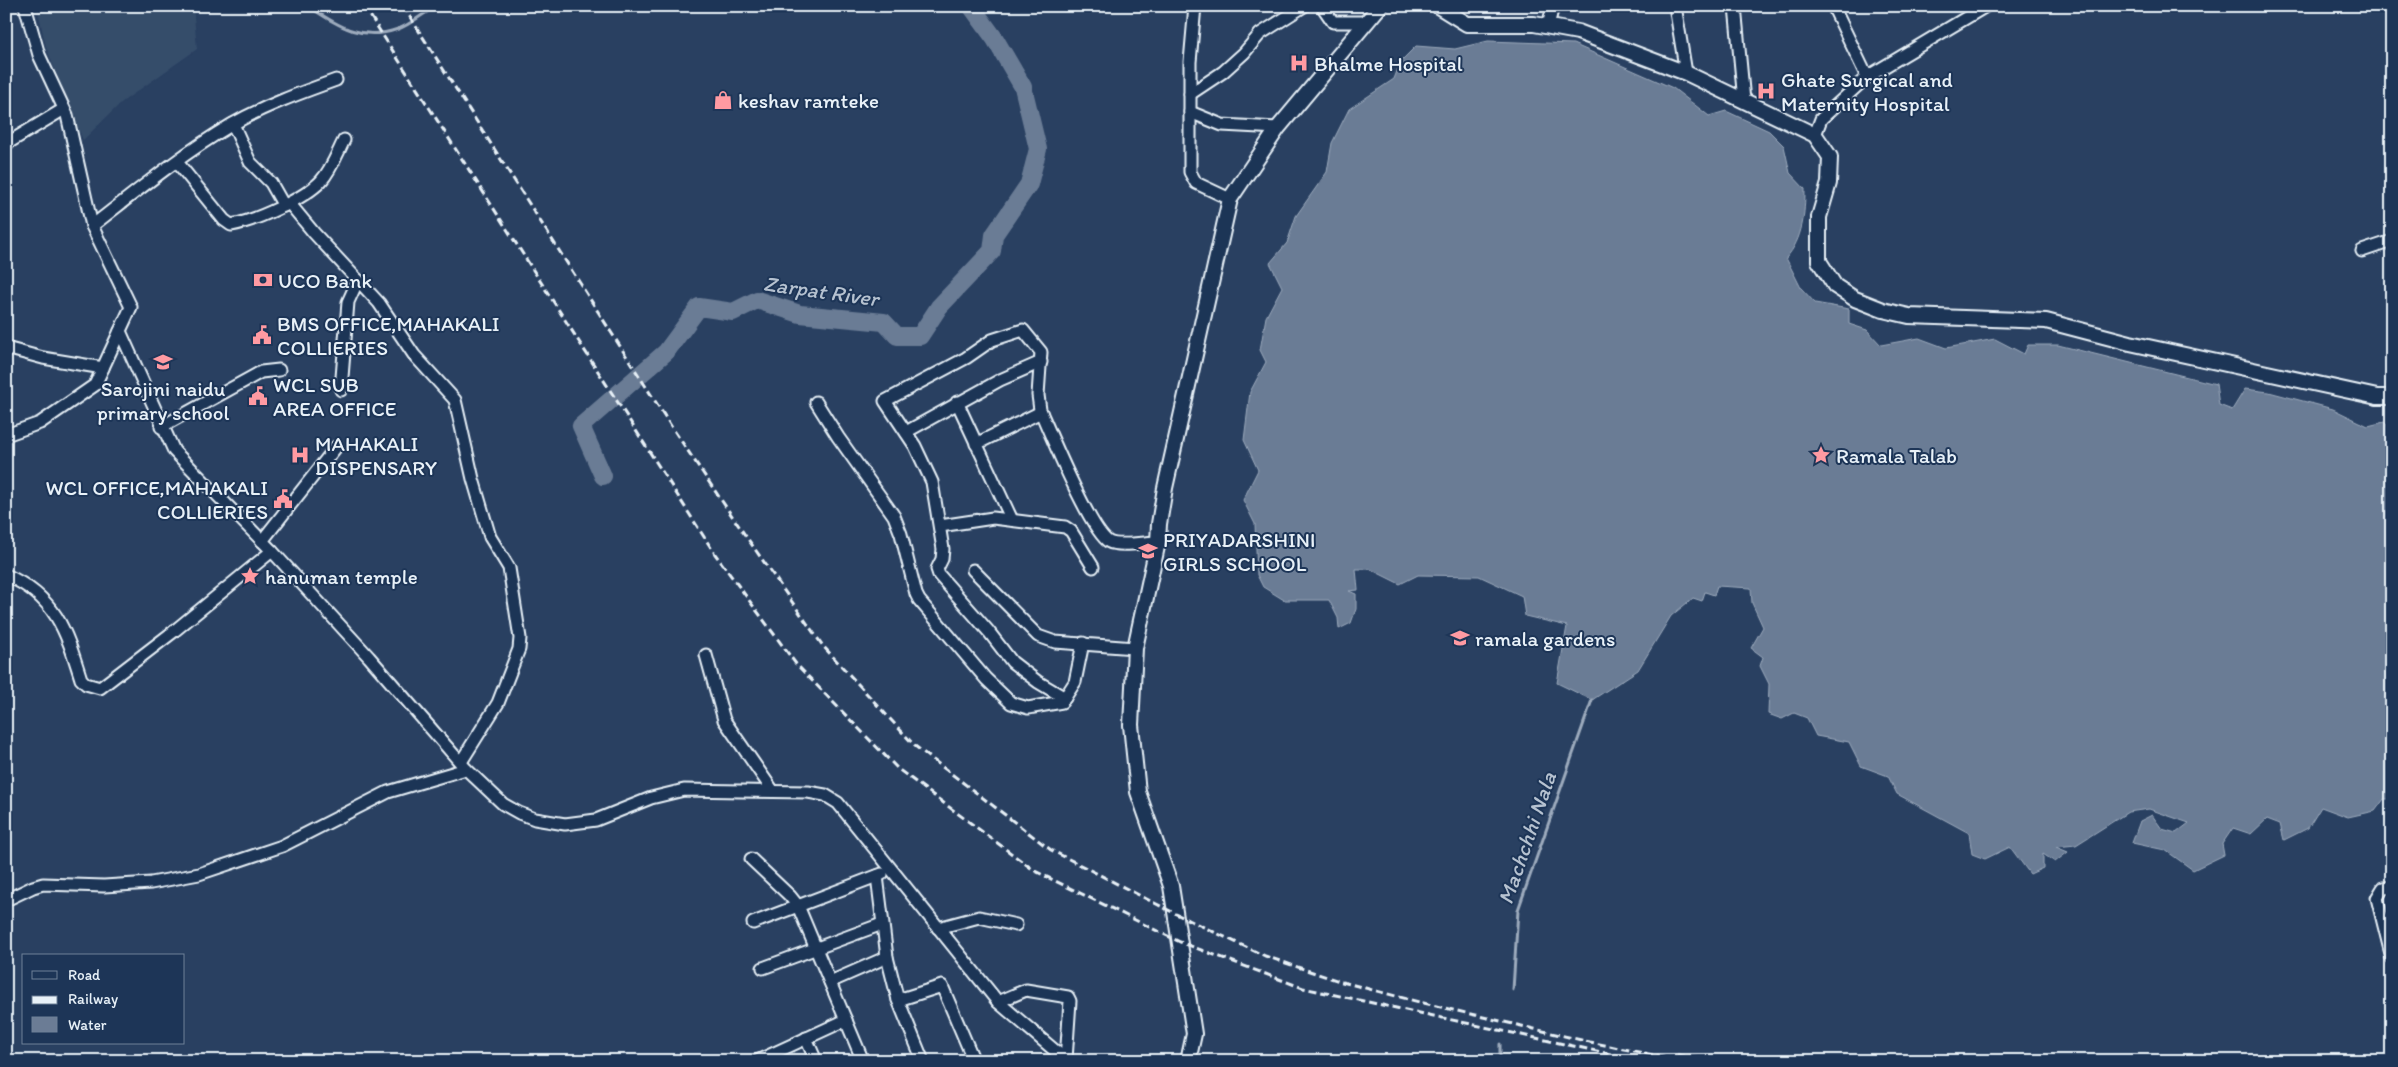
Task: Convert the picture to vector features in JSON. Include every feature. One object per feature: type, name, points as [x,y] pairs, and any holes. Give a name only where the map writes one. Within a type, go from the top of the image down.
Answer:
[{"type":"street","points":[[6,435],[40,423],[95,385],[131,307],[92,226],[64,109],[39,55],[25,6]]},
{"type":"street","points":[[1195,6],[1190,62],[1189,166],[1192,178],[1196,183],[1230,199]]},
{"type":"street","points":[[1190,94],[1223,72],[1244,53],[1260,34],[1304,6]]},
{"type":"street","points":[[1322,6],[1333,22],[1367,22]]},
{"type":"street","points":[[1188,1061],[1194,1034],[1171,886],[1138,792],[1131,725],[1135,648],[1158,542],[1165,488],[1230,199],[1278,128],[1380,6]]},
{"type":"street","points":[[1438,6],[1467,24],[1548,26],[1578,32],[1686,73],[1814,135],[1830,157],[1828,183],[1818,217],[1819,261],[1836,286],[1855,299],[1883,310],[1909,316],[2046,320],[2130,343],[2378,397],[2392,397]]},
{"type":"street","points":[[1548,26],[1553,6]]},
{"type":"street","points":[[1675,6],[1686,73]]},
{"type":"street","points":[[1735,6],[1744,101]]},
{"type":"street","points":[[1833,6],[1867,78]]},
{"type":"street","points":[[1814,135],[1821,118],[1867,78],[1986,6]]},
{"type":"street","points":[[92,226],[177,162],[233,124],[288,97],[336,80]]},
{"type":"street","points":[[6,144],[64,109]]},
{"type":"street","points":[[1190,112],[1222,126],[1278,128]]},
{"type":"street","points":[[6,900],[33,886],[43,884],[104,886],[151,883],[199,874],[282,846],[388,792],[463,766],[496,707],[519,649],[520,638],[509,568],[490,537],[475,487],[455,400],[414,355],[383,309],[250,162],[233,124]]},
{"type":"street","points":[[177,162],[224,220],[231,225],[287,205],[322,180],[344,140]]},
{"type":"street","points":[[2362,251],[2392,241]]},
{"type":"street","points":[[341,390],[348,302],[358,280]]},
{"type":"street","points":[[1065,698],[1038,682],[1012,662],[989,632],[939,575],[937,567],[943,554],[933,485],[918,453],[886,402],[886,399],[966,358],[992,340],[1023,330],[1041,352],[1038,395],[1041,412],[1078,495],[1104,538],[1115,544],[1158,542]]},
{"type":"street","points":[[120,332],[161,427],[181,460],[272,551],[369,657],[463,766],[504,804],[518,813],[535,820],[558,824],[583,823],[596,820],[667,793],[700,790],[818,792],[832,798],[998,1002],[1067,1060]]},
{"type":"street","points":[[6,348],[43,358],[102,368]]},
{"type":"street","points":[[906,432],[957,402],[1041,362]]},
{"type":"street","points":[[161,427],[261,372],[279,370]]},
{"type":"street","points":[[816,402],[838,438],[894,516],[901,534],[917,597],[986,679],[1011,703],[1028,708],[1058,703],[1065,698],[1077,676],[1083,643]]},
{"type":"street","points":[[957,402],[1012,520]]},
{"type":"street","points":[[976,444],[1041,412]]},
{"type":"street","points":[[262,541],[336,447]]},
{"type":"street","points":[[940,526],[994,518],[1068,528],[1093,567]]},
{"type":"street","points":[[6,575],[42,596],[65,629],[81,679],[86,684],[100,688],[173,632],[272,551]]},
{"type":"street","points":[[973,570],[1035,634],[1055,642],[1135,648]]},
{"type":"street","points":[[706,655],[724,720],[773,791]]},
{"type":"street","points":[[751,859],[798,906],[863,1061]]},
{"type":"street","points":[[753,923],[892,870]]},
{"type":"street","points":[[877,876],[887,957],[898,1000],[923,1061]]},
{"type":"street","points":[[2392,887],[2383,888],[2377,898],[2392,958]]},
{"type":"street","points":[[938,928],[979,917],[1016,925]]},
{"type":"street","points":[[763,968],[882,924]]},
{"type":"street","points":[[830,982],[887,957]]},
{"type":"street","points":[[898,1000],[942,986],[974,1061]]},
{"type":"street","points":[[998,1002],[1026,990],[1068,997],[1070,1001],[1067,1060]]},
{"type":"street","points":[[757,1061],[846,1020]]},
{"type":"street","points":[[806,1038],[816,1061]]},
{"type":"shaded area","points":[[37,6],[193,6],[197,49],[122,102],[83,140],[46,47]]},
{"type":"water","name":"Ramala Talab","points":[[1488,41],[1573,44],[1673,88],[1709,116],[1726,111],[1769,131],[1784,146],[1790,173],[1805,189],[1802,225],[1796,243],[1786,258],[1801,288],[1815,303],[1849,309],[1849,324],[1867,330],[1881,345],[1919,338],[1946,348],[1995,339],[2024,354],[2028,345],[2058,345],[2216,384],[2219,405],[2232,410],[2245,389],[2269,392],[2333,409],[2368,426],[2384,422],[2392,431],[2392,799],[2384,799],[2375,811],[2348,817],[2321,807],[2308,828],[2284,840],[2280,824],[2267,819],[2251,834],[2233,828],[2222,844],[2224,855],[2193,870],[2165,850],[2132,843],[2140,821],[2152,815],[2162,829],[2176,833],[2189,823],[2149,809],[2128,812],[2076,845],[2056,847],[2068,852],[2055,862],[2043,854],[2043,868],[2030,874],[2010,847],[1985,859],[1972,854],[1969,833],[1897,794],[1888,776],[1861,766],[1849,742],[1816,736],[1807,718],[1794,713],[1782,719],[1768,714],[1769,684],[1760,666],[1763,657],[1751,648],[1763,627],[1752,603],[1751,588],[1717,586],[1714,595],[1705,592],[1702,601],[1693,598],[1671,616],[1638,670],[1592,700],[1557,683],[1567,626],[1525,616],[1522,596],[1479,576],[1418,575],[1400,584],[1370,569],[1356,569],[1358,590],[1349,591],[1356,594],[1356,609],[1351,623],[1339,629],[1338,618],[1329,600],[1284,600],[1263,587],[1257,575],[1255,524],[1243,500],[1258,470],[1244,440],[1250,392],[1266,362],[1260,350],[1266,317],[1282,287],[1270,263],[1287,243],[1296,216],[1327,172],[1332,143],[1349,109],[1394,79],[1401,61],[1416,46],[1455,49]]},
{"type":"waterway","points":[[308,6],[330,20],[351,30],[373,34],[385,33],[403,27],[439,6]]},
{"type":"waterway","name":"Zarpat River","points":[[603,476],[581,426],[666,352],[699,307],[733,312],[757,300],[800,314],[884,322],[897,336],[920,336],[939,307],[992,251],[994,235],[1029,184],[1038,149],[1023,87],[995,39],[971,6]]},
{"type":"waterway","name":"Machchhi Nala","points":[[1513,990],[1518,910],[1592,700]]},
{"type":"waterway","name":"Machchhi Nala","points":[[1500,1044],[1500,1061]]},
{"type":"railway","points":[[364,6],[715,554],[796,664],[898,769],[1035,871],[1180,942],[1303,988],[1643,1061]]},
{"type":"railway","points":[[403,6],[671,426],[745,535],[823,646],[915,746],[1051,850],[1176,914],[1265,956],[1342,982],[1419,1002],[1590,1042],[1682,1061]]},
{"type":"railway","points":[[1677,1055],[1714,1061]]},
{"type":"place","name":"Bhalme Hospital","points":[[1299,63]]},
{"type":"place","name":"Ghate Surgical and Maternity Hospital","points":[[1766,91]]},
{"type":"place","name":"keshav ramteke","points":[[723,100]]},
{"type":"place","name":"UCO Bank","points":[[263,280]]},
{"type":"place","name":"BMS OFFICE,MAHAKALI COLLIERIES","points":[[262,335]]},
{"type":"place","name":"Sarojini naidu primary school","points":[[163,362]]},
{"type":"place","name":"WCL SUB AREA OFFICE","points":[[258,396]]},
{"type":"place","name":"MAHAKALI DISPENSARY","points":[[300,455]]},
{"type":"place","name":"Ramala Talab","points":[[1821,455]]},
{"type":"place","name":"WCL OFFICE,MAHAKALI COLLIERIES","points":[[283,499]]},
{"type":"place","name":"PRIYADARSHINI GIRLS SCHOOL","points":[[1148,551]]},
{"type":"place","name":"hanuman temple","points":[[250,576]]},
{"type":"place","name":"ramala gardens","points":[[1460,638]]}]
